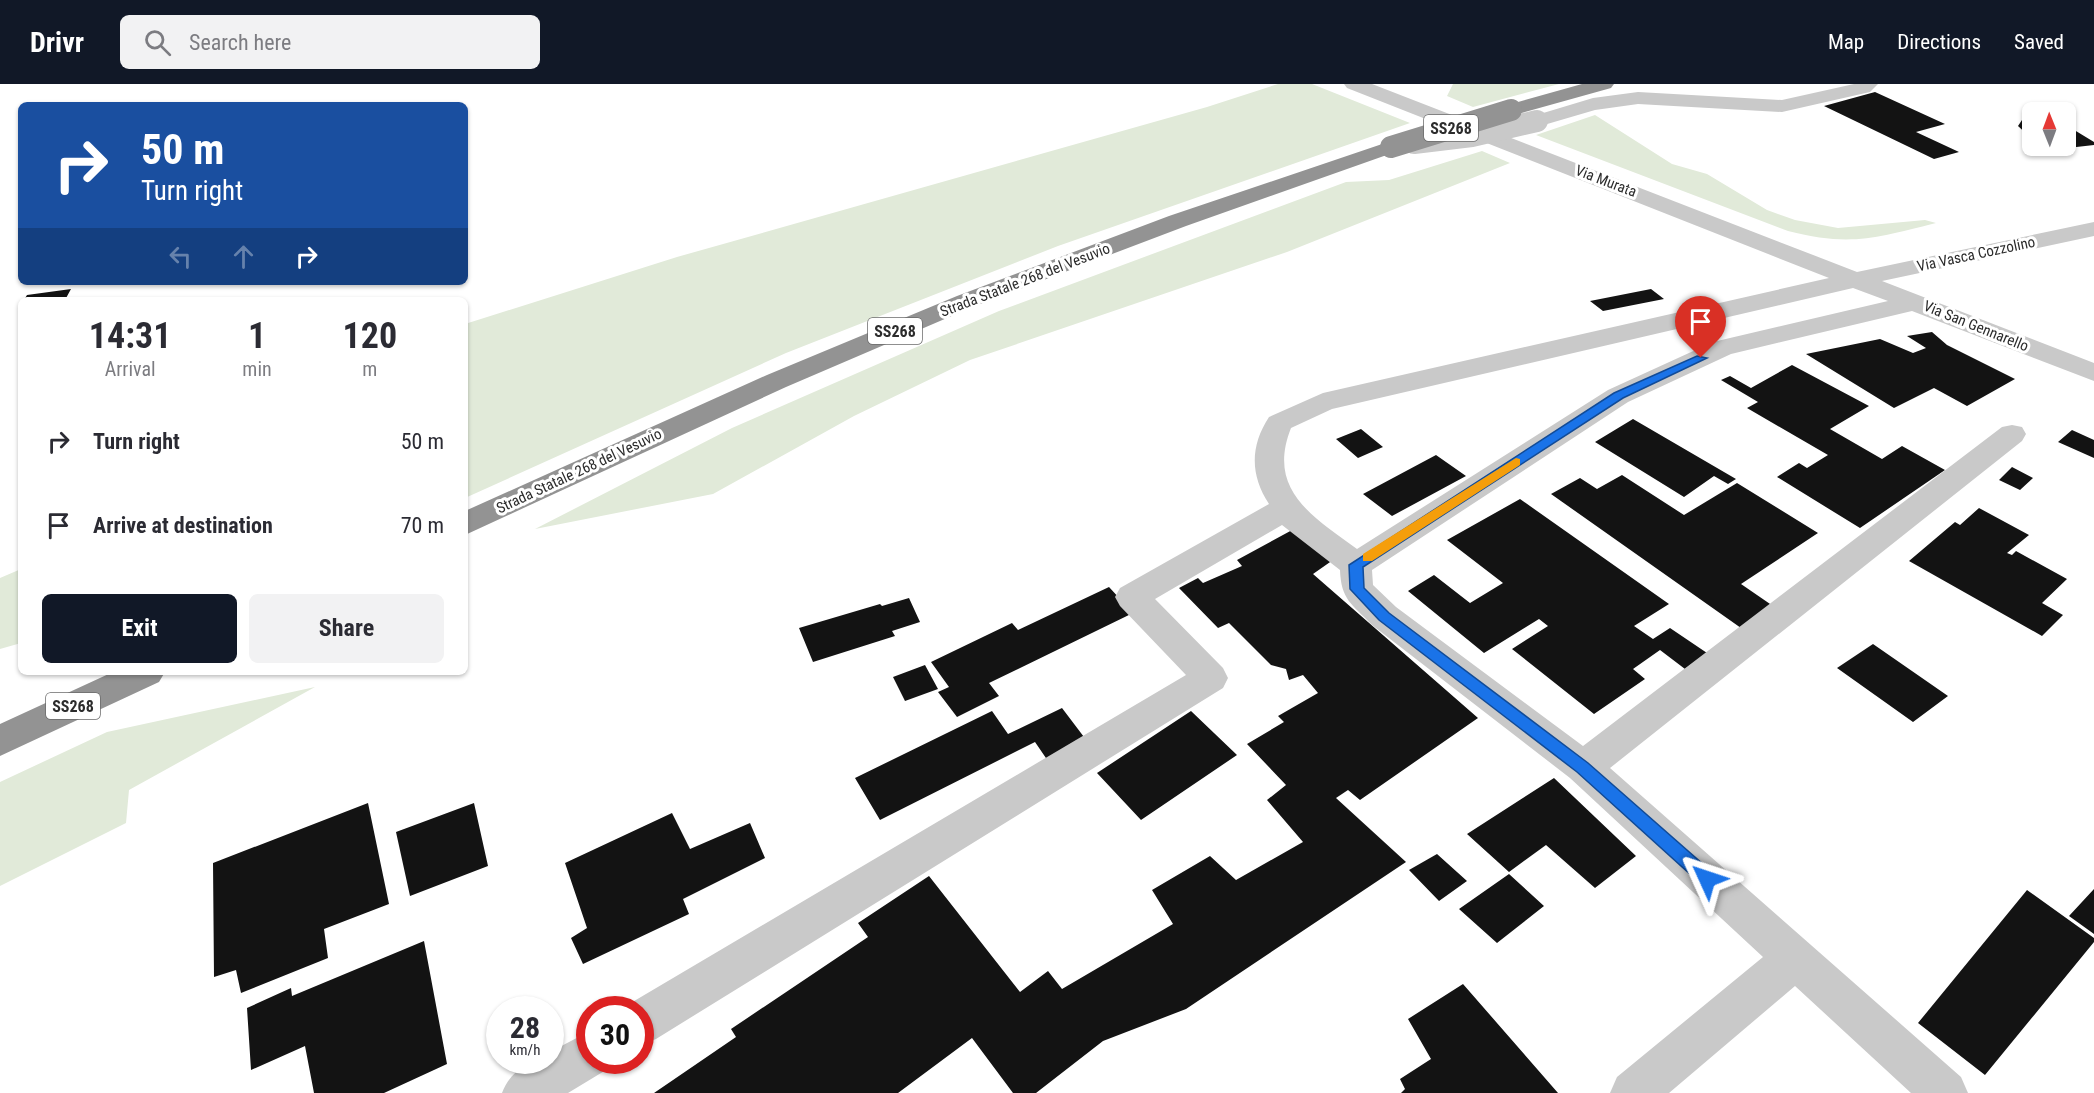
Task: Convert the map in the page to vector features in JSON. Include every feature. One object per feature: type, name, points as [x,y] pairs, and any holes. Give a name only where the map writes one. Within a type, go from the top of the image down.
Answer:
[{"type":"highway","name":"Strada Statale 268 del Vesuvio","points":[[468,523],[700,415],[965,301],[1337,165],[1511,110],[1604,84]]},
{"type":"highway","name":"SS268","points":[[0,741],[141,675]]},
{"type":"street","name":"Via Murata","points":[[1354,84],[1859,279]]},
{"type":"street","points":[[1391,147],[1472,136],[1538,121],[1593,104],[1638,98],[1782,106],[1863,88],[1868,84]]},
{"type":"street","name":"Via Vasca Cozzolino","points":[[1356,565],[1293,517],[1274,488],[1268,449],[1279,423],[1323,402],[1859,279],[2094,230]]},
{"type":"street","name":"Via San Gennarello","points":[[1859,279],[2094,373]]},
{"type":"street","points":[[1918,303],[1722,348],[1629,391],[1356,565],[1357,589],[1384,616],[1582,767],[1946,1093]]},
{"type":"street","points":[[1582,767],[2012,434]]},
{"type":"street","points":[[654,1015],[1210,678],[1132,597],[1287,508]]},
{"type":"street","points":[[1633,1093],[1795,958]]},
{"type":"street","points":[[525,1093],[576,1062]]},
{"type":"green space","points":[[1278,84],[1312,84],[1410,123],[1058,246],[786,353],[468,497],[468,323],[677,257],[1207,107]]},
{"type":"green space","points":[[1453,84],[1559,84],[1473,107],[1447,96]]},
{"type":"green space","points":[[1595,115],[1672,164],[1707,174],[1767,210],[1795,220],[1838,228],[1925,220],[1936,223],[1863,239],[1829,239],[1810,236],[1788,231],[1536,135]]},
{"type":"green space","points":[[1482,151],[1510,163],[1287,252],[970,360],[854,416],[713,494],[535,529],[732,428],[999,311],[1346,182],[1389,180]]},
{"type":"green space","points":[[18,570],[18,644],[0,649],[0,578]]},
{"type":"green space","points":[[315,687],[129,790],[126,823],[0,886],[0,782],[107,732]]},
{"type":"building","points":[[1875,92],[1945,124],[1916,132],[1959,152],[1934,159],[1824,106]]},
{"type":"building","points":[[2076,131],[2094,142],[2094,145],[2076,147]]},
{"type":"building","points":[[71,289],[67,297],[26,297]]},
{"type":"building","points":[[1651,289],[1664,299],[1603,311],[1590,301]]},
{"type":"building","points":[[1932,332],[1947,345],[2015,379],[1967,406],[1934,388],[1894,408],[1806,354],[1880,339],[1913,353],[1926,348],[1907,336]]},
{"type":"building","points":[[1792,365],[1869,406],[1830,429],[1882,459],[1902,446],[1945,470],[1860,528],[1777,477],[1799,463],[1807,468],[1828,455],[1747,408],[1758,402],[1721,380],[1730,376],[1751,388]]},
{"type":"building","points":[[1633,419],[1736,479],[1728,484],[1714,476],[1684,497],[1595,442]]},
{"type":"building","points":[[1361,429],[1383,447],[1358,458],[1336,439]]},
{"type":"building","points":[[2072,430],[2094,440],[2094,458],[2058,442]]},
{"type":"building","points":[[1436,455],[1466,476],[1392,516],[1363,494]]},
{"type":"building","points":[[2012,467],[2033,478],[2020,490],[1999,480]]},
{"type":"building","points":[[1622,475],[1684,515],[1737,483],[1818,533],[1741,584],[1773,606],[1741,628],[1551,494],[1580,478],[1597,489]]},
{"type":"building","points":[[1520,499],[1669,604],[1634,626],[1653,639],[1670,628],[1707,653],[1685,669],[1660,650],[1633,669],[1645,679],[1594,714],[1512,649],[1548,626],[1539,619],[1484,653],[1408,591],[1434,575],[1470,603],[1503,583],[1447,540]]},
{"type":"building","points":[[1979,508],[2029,535],[2007,553],[2012,555],[2016,551],[2067,579],[2042,603],[2063,615],[2042,636],[1909,561],[1955,522],[1960,525]]},
{"type":"building","points":[[1294,529],[1333,560],[1313,574],[1478,718],[1360,800],[1348,790],[1336,798],[1406,862],[1186,1009],[1103,1041],[1036,1093],[1013,1093],[972,1038],[898,1093],[654,1093],[736,1037],[731,1029],[868,937],[858,923],[929,876],[1020,992],[1048,971],[1062,989],[1173,924],[1152,890],[1210,856],[1236,880],[1303,842],[1267,800],[1286,785],[1247,744],[1284,722],[1278,716],[1318,693],[1303,675],[1289,680],[1286,669],[1271,665],[1229,623],[1218,628],[1179,588],[1198,578],[1203,583],[1242,566],[1237,560]]},
{"type":"building","points":[[1109,587],[1133,613],[989,683],[999,696],[957,717],[938,692],[949,687],[931,662],[1012,623],[1018,630]]},
{"type":"building","points":[[909,598],[920,622],[892,631],[895,636],[813,662],[799,628],[880,604],[882,606]]},
{"type":"building","points":[[1873,644],[1948,696],[1913,722],[1837,668]]},
{"type":"building","points":[[925,665],[938,689],[905,701],[893,677]]},
{"type":"building","points":[[1062,708],[1087,741],[1048,761],[1035,742],[880,820],[855,778],[992,711],[1008,734]]},
{"type":"building","points":[[1191,711],[1237,755],[1141,820],[1097,773]]},
{"type":"building","points":[[1554,778],[1636,856],[1595,888],[1546,845],[1509,872],[1467,834]]},
{"type":"building","points":[[368,803],[389,904],[324,929],[328,958],[241,993],[236,970],[214,977],[213,863]]},
{"type":"building","points":[[474,803],[488,866],[410,896],[396,832]]},
{"type":"building","points":[[672,813],[690,849],[750,823],[765,858],[683,899],[689,914],[583,964],[571,938],[587,928],[565,863]]},
{"type":"building","points":[[1437,854],[1467,881],[1439,901],[1409,870]]},
{"type":"building","points":[[1509,874],[1544,906],[1497,943],[1459,909]]},
{"type":"building","points":[[2094,889],[2094,934],[2069,916]]},
{"type":"building","points":[[2027,890],[2094,938],[2094,942],[1985,1075],[1918,1023]]},
{"type":"building","points":[[424,941],[447,1064],[384,1093],[314,1093],[305,1046],[251,1070],[247,1008],[291,988],[292,996]]},
{"type":"building","points":[[1463,984],[1558,1093],[1401,1093],[1405,1089],[1400,1079],[1431,1059],[1408,1019]]},
{"type":"slow traffic","points":[[1368,557],[1516,462]]},
{"type":"route","points":[[1701,358],[1618,396],[1356,565],[1357,589],[1384,616],[1582,767],[1707,879]]}]
